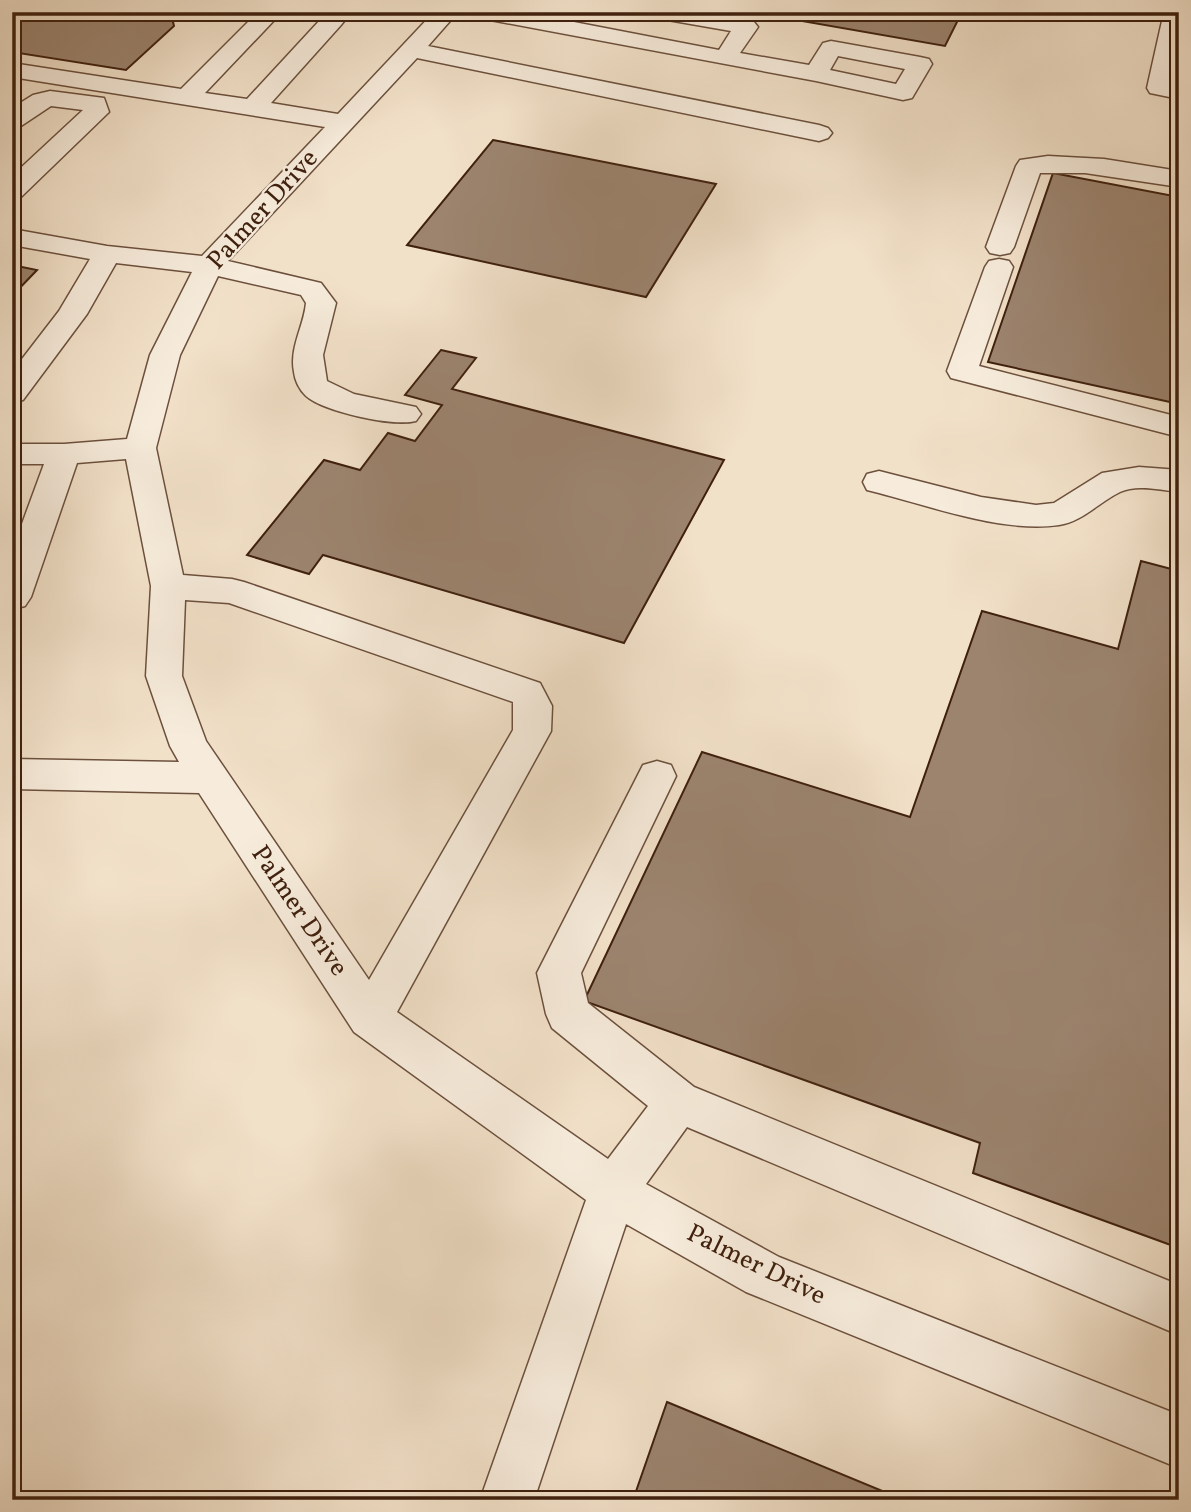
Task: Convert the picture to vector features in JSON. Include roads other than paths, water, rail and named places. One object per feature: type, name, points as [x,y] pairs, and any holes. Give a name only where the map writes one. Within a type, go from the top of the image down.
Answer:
[{"type":"street","points":[[187,98],[271,12]]},
{"type":"street","points":[[253,108],[333,20],[327,12]]},
{"type":"street","name":"Palmer Drive","points":[[447,12],[209,265],[165,355],[140,448],[168,586],[164,676],[189,746],[370,1018],[613,1191],[763,1275],[1179,1442]]},
{"type":"street","points":[[485,12],[816,74]]},
{"type":"street","points":[[663,12],[746,27],[725,58]]},
{"type":"street","points":[[1176,12],[1159,88],[1179,92]]},
{"type":"street","points":[[411,50],[819,133]]},
{"type":"street","points":[[12,70],[343,122]]},
{"type":"street","points":[[12,121],[32,104],[46,98],[95,103],[96,112],[12,191]]},
{"type":"street","points":[[1179,179],[1100,166],[1053,163],[1029,166],[962,371],[1179,427]]},
{"type":"street","points":[[12,237],[107,254],[209,265],[311,289],[321,303],[320,318],[309,349],[309,372],[314,386],[328,396],[405,414]]},
{"type":"street","points":[[12,393],[72,314],[107,254]]},
{"type":"street","points":[[12,454],[64,454],[140,448]]},
{"type":"street","points":[[13,597],[64,454]]},
{"type":"street","points":[[879,482],[981,508],[1035,516],[1061,514],[1114,481],[1139,478],[1179,481]]},
{"type":"street","points":[[168,586],[232,591],[527,692],[533,706],[532,731],[370,1018]]},
{"type":"street","points":[[12,774],[210,778]]},
{"type":"street","points":[[657,776],[559,973],[568,1014],[678,1102],[1179,1310]]},
{"type":"street","points":[[507,1500],[613,1191],[678,1102]]}]
